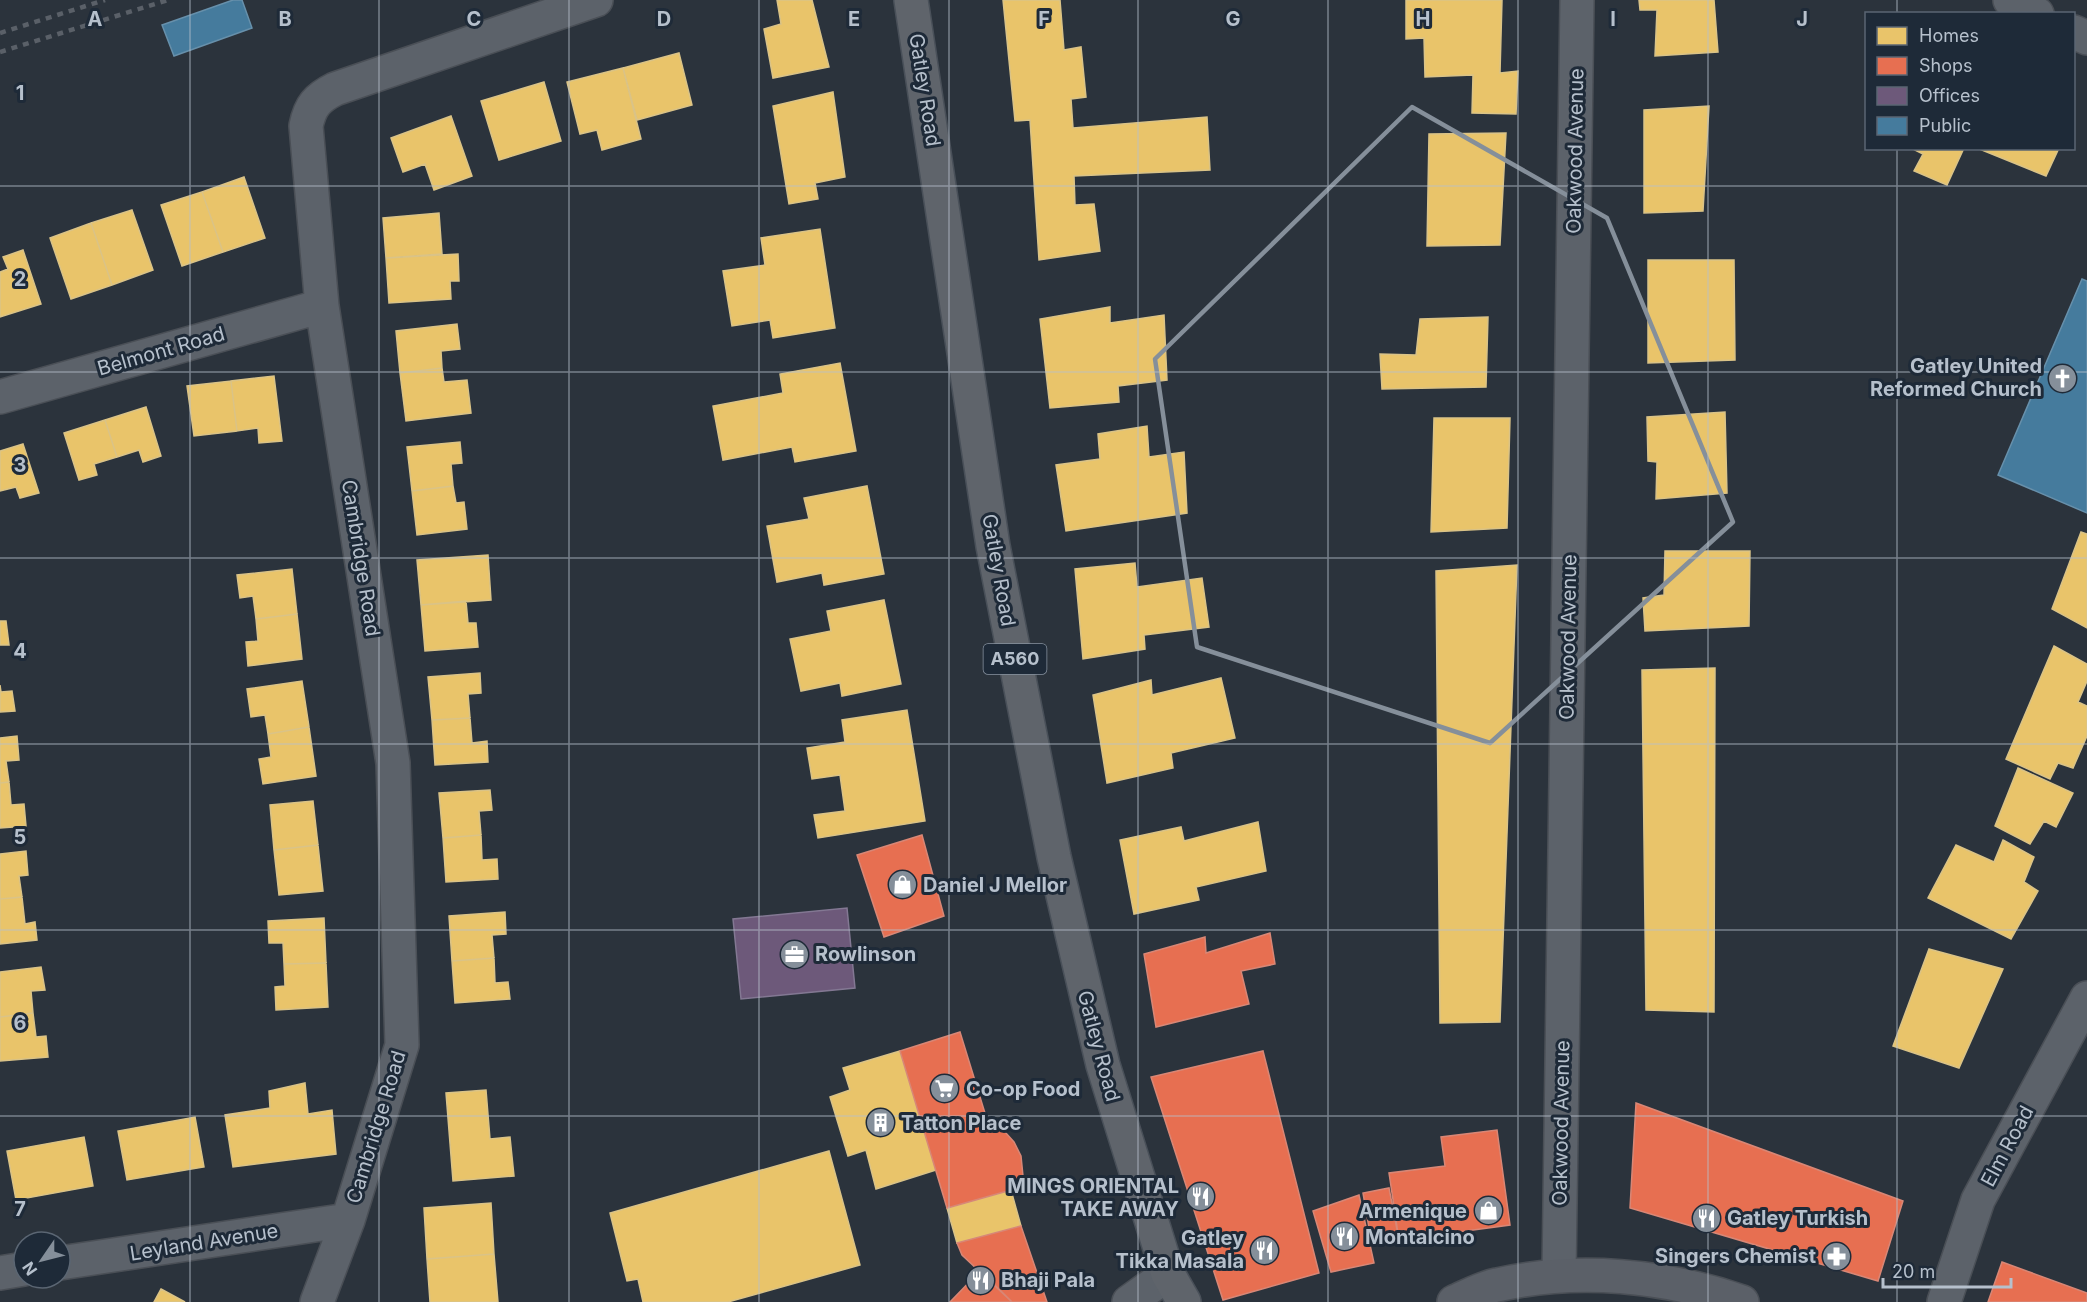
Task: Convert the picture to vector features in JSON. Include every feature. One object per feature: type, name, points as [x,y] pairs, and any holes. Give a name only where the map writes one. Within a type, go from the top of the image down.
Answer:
[{"type":"main road","name":"Gatley Road","points":[[912,0],[993,546],[1054,857],[1103,1065],[1176,1288]]},
{"type":"street","name":"Cambridge Road","points":[[317,1302],[348,1220],[402,1046],[402,1034],[393,763],[322,306],[306,126],[309,109],[316,100],[335,89],[596,0]]},
{"type":"street","name":"Oakwood Avenue","points":[[1559,1275],[1577,0]]},
{"type":"street","points":[[2010,0],[2033,12]]},
{"type":"street","name":"Belmont Road","points":[[0,397],[322,306]]},
{"type":"street","name":"Elm Road","points":[[1944,1302],[1978,1200],[2087,998]]},
{"type":"street","name":"Leyland Avenue","points":[[72,1261],[348,1220]]},
{"type":"street","points":[[1454,1302],[1494,1285],[1559,1275],[1616,1277],[1679,1285],[1742,1302]]},
{"type":"street","points":[[1129,1302],[1176,1288]]},
{"type":"highlighted area","points":[[1412,107],[1607,218],[1733,522],[1490,743],[1197,647],[1155,359]]},
{"type":"building: Homes","points":[[777,0],[812,0],[829,67],[773,78],[764,29],[781,24]]},
{"type":"building: Homes","points":[[1003,0],[1060,0],[1064,50],[1081,47],[1086,97],[1071,99],[1073,128],[1207,117],[1210,170],[1074,176],[1075,205],[1094,204],[1100,251],[1039,260],[1030,120],[1015,121]]},
{"type":"building: Homes","points":[[1406,0],[1502,0],[1500,73],[1518,71],[1516,114],[1472,113],[1473,75],[1425,77],[1424,38],[1406,39]]},
{"type":"building: Homes","points":[[1639,0],[1714,0],[1718,52],[1655,56],[1657,10],[1640,10]]},
{"type":"building: Homes","points":[[679,53],[692,105],[637,120],[623,68]]},
{"type":"building: Homes","points":[[623,68],[641,139],[602,150],[597,130],[580,134],[567,82]]},
{"type":"building: Homes","points":[[544,82],[561,141],[499,160],[481,101]]},
{"type":"building: Homes","points":[[833,92],[845,177],[815,183],[818,199],[789,204],[773,106]]},
{"type":"building: Homes","points":[[1709,106],[1703,211],[1644,213],[1644,110]]},
{"type":"building: Homes","points":[[451,116],[472,176],[434,190],[425,164],[403,172],[391,138]]},
{"type":"building: Homes","points":[[1506,133],[1500,245],[1427,246],[1429,134]]},
{"type":"building: Homes","points":[[1915,150],[1963,150],[1947,185],[1914,171],[1923,154]]},
{"type":"building: Homes","points":[[1982,150],[2058,150],[2046,176]]},
{"type":"building: Homes","points":[[244,177],[265,238],[223,252],[202,192]]},
{"type":"building: Homes","points":[[202,192],[223,252],[182,266],[161,205]]},
{"type":"building: Homes","points":[[132,210],[153,270],[112,285],[91,223]]},
{"type":"building: Homes","points":[[439,213],[442,254],[386,258],[383,218]]},
{"type":"building: Homes","points":[[91,223],[112,285],[71,299],[50,238]]},
{"type":"building: Homes","points":[[820,229],[835,328],[773,338],[770,320],[732,326],[723,271],[765,265],[761,238]]},
{"type":"building: Homes","points":[[23,250],[41,304],[0,317],[0,272],[8,269],[3,257]]},
{"type":"building: Homes","points":[[458,254],[459,281],[450,281],[451,299],[389,303],[386,258]]},
{"type":"building: Homes","points":[[1648,260],[1734,260],[1735,360],[1648,363]]},
{"type":"building: Homes","points":[[1110,307],[1110,323],[1164,315],[1167,380],[1118,386],[1119,402],[1050,408],[1040,319]]},
{"type":"building: Homes","points":[[1488,317],[1486,387],[1382,389],[1380,354],[1416,355],[1420,319]]},
{"type":"building: Homes","points":[[457,324],[460,349],[441,351],[442,368],[400,373],[396,331]]},
{"type":"building: Homes","points":[[840,363],[856,451],[795,462],[792,447],[723,460],[713,406],[783,393],[780,374]]},
{"type":"building: Homes","points":[[442,368],[444,382],[467,380],[471,413],[406,421],[400,373]]},
{"type":"building: Homes","points":[[274,376],[282,441],[259,443],[258,428],[237,431],[231,381]]},
{"type":"building: Homes","points":[[231,381],[237,431],[194,436],[187,386]]},
{"type":"building: Homes","points":[[146,407],[161,456],[143,462],[139,450],[117,457],[105,420]]},
{"type":"building: Homes","points":[[1725,412],[1727,493],[1656,499],[1657,462],[1648,461],[1647,417]]},
{"type":"building: Homes","points":[[1434,418],[1510,418],[1507,528],[1431,532]]},
{"type":"building: Homes","points":[[105,420],[117,457],[94,464],[97,475],[79,480],[64,433]]},
{"type":"building: Homes","points":[[1147,426],[1149,457],[1184,452],[1187,513],[1066,531],[1056,465],[1100,459],[1098,434]]},
{"type":"building: Homes","points":[[460,442],[462,463],[451,464],[453,486],[412,491],[407,447]]},
{"type":"building: Homes","points":[[23,444],[39,493],[20,498],[16,487],[0,491],[0,451]]},
{"type":"building: Homes","points":[[453,486],[456,503],[464,502],[467,529],[417,535],[412,491]]},
{"type":"building: Homes","points":[[867,486],[884,574],[824,585],[822,573],[777,582],[767,526],[809,519],[804,498]]},
{"type":"building: Homes","points":[[2081,532],[2087,534],[2087,628],[2052,609]]},
{"type":"building: Homes","points":[[1665,551],[1750,551],[1749,626],[1645,631],[1643,598],[1664,595]]},
{"type":"building: Homes","points":[[488,555],[491,600],[421,605],[417,560]]},
{"type":"building: Homes","points":[[1135,563],[1137,587],[1202,578],[1209,627],[1144,635],[1145,649],[1083,659],[1075,569]]},
{"type":"building: Homes","points":[[1517,565],[1500,1022],[1440,1023],[1436,571]]},
{"type":"building: Homes","points":[[292,569],[297,614],[256,619],[253,596],[240,598],[237,575]]},
{"type":"building: Homes","points":[[884,600],[901,684],[842,696],[840,683],[801,691],[790,639],[831,631],[827,611]]},
{"type":"building: Homes","points":[[466,601],[468,623],[476,623],[478,647],[425,651],[421,605]]},
{"type":"building: Homes","points":[[297,614],[302,659],[248,666],[246,642],[258,641],[256,619]]},
{"type":"building: Homes","points":[[0,621],[6,621],[9,645],[0,645]]},
{"type":"building: Homes","points":[[2054,646],[2087,664],[2087,681],[2078,702],[2087,706],[2087,736],[2073,768],[2058,763],[2050,779],[2006,759]]},
{"type":"building: Homes","points":[[1715,668],[1714,1012],[1646,1010],[1642,670]]},
{"type":"building: Homes","points":[[480,673],[481,693],[468,694],[470,718],[432,720],[428,677]]},
{"type":"building: Homes","points":[[1221,678],[1235,738],[1171,753],[1173,768],[1107,783],[1093,695],[1151,680],[1152,695]]},
{"type":"building: Homes","points":[[302,681],[309,727],[268,734],[265,715],[251,717],[247,689]]},
{"type":"building: Homes","points":[[0,685],[1,692],[12,691],[15,711],[0,712]]},
{"type":"building: Homes","points":[[907,710],[925,821],[818,838],[814,815],[845,811],[840,775],[812,779],[807,748],[845,742],[842,720]]},
{"type":"building: Homes","points":[[470,718],[472,743],[487,741],[488,762],[435,765],[432,720]]},
{"type":"building: Homes","points":[[309,727],[316,776],[263,784],[259,759],[271,757],[268,734]]},
{"type":"building: Homes","points":[[17,736],[19,760],[6,761],[9,782],[0,783],[0,738]]},
{"type":"building: Homes","points":[[2018,768],[2073,793],[2056,827],[2044,821],[2030,844],[1995,826]]},
{"type":"building: Homes","points":[[9,782],[11,805],[24,804],[26,826],[0,828],[0,783]]},
{"type":"building: Homes","points":[[490,790],[492,810],[479,811],[481,835],[443,838],[439,793]]},
{"type":"building: Homes","points":[[313,801],[318,845],[274,850],[270,805]]},
{"type":"building: Homes","points":[[1258,822],[1266,871],[1196,887],[1199,900],[1134,914],[1120,840],[1181,827],[1184,841]]},
{"type":"building: Homes","points":[[481,835],[482,860],[497,859],[498,879],[446,882],[443,838]]},
{"type":"building: Homes","points":[[2003,840],[2034,857],[2024,882],[2038,891],[2011,939],[1928,898],[1956,845],[1994,862]]},
{"type":"building: Homes","points":[[318,845],[323,891],[279,895],[274,850]]},
{"type":"building: Homes","points":[[26,851],[28,875],[19,876],[22,897],[0,899],[0,854]]},
{"type":"building: Homes","points":[[22,897],[25,924],[35,922],[37,940],[0,944],[0,899]]},
{"type":"building: Homes","points":[[505,912],[506,934],[492,935],[494,958],[452,961],[449,916]]},
{"type":"building: Homes","points":[[324,918],[326,963],[284,964],[283,943],[269,943],[268,921]]},
{"type":"building: Homes","points":[[1929,949],[2003,969],[1959,1068],[1893,1046]]},
{"type":"building: Homes","points":[[494,958],[495,983],[508,982],[510,999],[455,1003],[452,961]]},
{"type":"building: Homes","points":[[326,963],[328,1007],[276,1010],[275,987],[285,986],[284,964]]},
{"type":"building: Homes","points":[[41,967],[45,990],[31,991],[33,1013],[0,1017],[0,972]]},
{"type":"building: Homes","points":[[33,1013],[36,1037],[46,1036],[48,1057],[0,1061],[0,1017]]},
{"type":"building: Homes","name":"Tatton Place","points":[[900,1051],[936,1170],[876,1189],[866,1150],[848,1156],[830,1097],[850,1090],[843,1068]]},
{"type":"building: Homes","points":[[305,1083],[308,1114],[332,1110],[336,1154],[233,1167],[225,1115],[270,1108],[269,1091]]},
{"type":"building: Homes","points":[[486,1090],[490,1139],[510,1137],[514,1176],[453,1181],[446,1093]]},
{"type":"building: Homes","points":[[195,1117],[204,1167],[127,1180],[118,1131]]},
{"type":"building: Homes","points":[[84,1137],[93,1186],[16,1200],[7,1151]]},
{"type":"building: Homes","points":[[829,1151],[860,1265],[728,1302],[643,1302],[638,1279],[627,1281],[610,1213]]},
{"type":"building: Homes","points":[[1011,1190],[1021,1226],[957,1243],[947,1208]]},
{"type":"building: Homes","points":[[491,1203],[494,1254],[427,1259],[424,1208]]},
{"type":"building: Homes","points":[[494,1254],[498,1302],[430,1302],[427,1259]]},
{"type":"building: Homes","points":[[161,1289],[185,1302],[154,1302]]},
{"type":"building: Shops","name":"Daniel J Mellor","points":[[922,835],[944,916],[884,937],[857,855]]},
{"type":"building: Shops","points":[[1270,933],[1275,964],[1241,971],[1249,1004],[1156,1027],[1144,954],[1205,937],[1206,953]]},
{"type":"building: Shops","name":"Co-op Food","points":[[960,1032],[988,1123],[996,1122],[1014,1142],[1021,1156],[1023,1176],[1019,1184],[1011,1190],[947,1208],[900,1051]]},
{"type":"building: Shops","points":[[1263,1051],[1319,1273],[1223,1300],[1151,1077]]},
{"type":"building: Shops","points":[[1636,1103],[1903,1201],[1878,1281],[1630,1208]]},
{"type":"building: Shops","points":[[1497,1130],[1510,1225],[1399,1240],[1389,1173],[1445,1166],[1441,1137]]},
{"type":"building: Shops","points":[[1389,1188],[1399,1240],[1372,1245],[1363,1193]]},
{"type":"building: Shops","name":"Montalcino","points":[[1359,1195],[1374,1263],[1331,1272],[1313,1211]]},
{"type":"building: Shops","points":[[1021,1226],[1047,1302],[1012,1302],[962,1255],[957,1243]]},
{"type":"building: Shops","points":[[2002,1262],[2087,1293],[2087,1302],[1988,1302]]},
{"type":"building: Shops","name":"Bhaji Pala","points":[[980,1271],[999,1289],[1012,1302],[950,1302]]},
{"type":"building: Offices","name":"Rowlinson","points":[[847,908],[855,988],[741,999],[733,919]]},
{"type":"building: Public","points":[[233,0],[242,0],[252,28],[174,56],[162,25]]},
{"type":"building: Public","name":"Gatley United Reformed Church","points":[[2082,279],[2087,281],[2087,513],[1998,475]]},
{"type":"railway","points":[[0,33],[105,0]]},
{"type":"railway","points":[[0,52],[168,0]]},
{"type":"place","name":"Gatley United Reformed Church","points":[[2063,378]]},
{"type":"place","name":"Daniel J Mellor","points":[[902,885]]},
{"type":"place","name":"Rowlinson","points":[[794,954]]},
{"type":"place","name":"Co-op Food","points":[[945,1089]]},
{"type":"place","name":"Tatton Place","points":[[880,1123]]},
{"type":"place","name":"MINGS ORIENTAL TAKE AWAY","points":[[1200,1197]]},
{"type":"place","name":"Armenique","points":[[1488,1211]]},
{"type":"place","name":"Gatley Turkish","points":[[1706,1218]]},
{"type":"place","name":"Montalcino","points":[[1344,1237]]},
{"type":"place","name":"Gatley Tikka Masala","points":[[1265,1250]]},
{"type":"place","name":"Singers Chemist","points":[[1837,1256]]},
{"type":"place","name":"Bhaji Pala","points":[[980,1280]]}]
